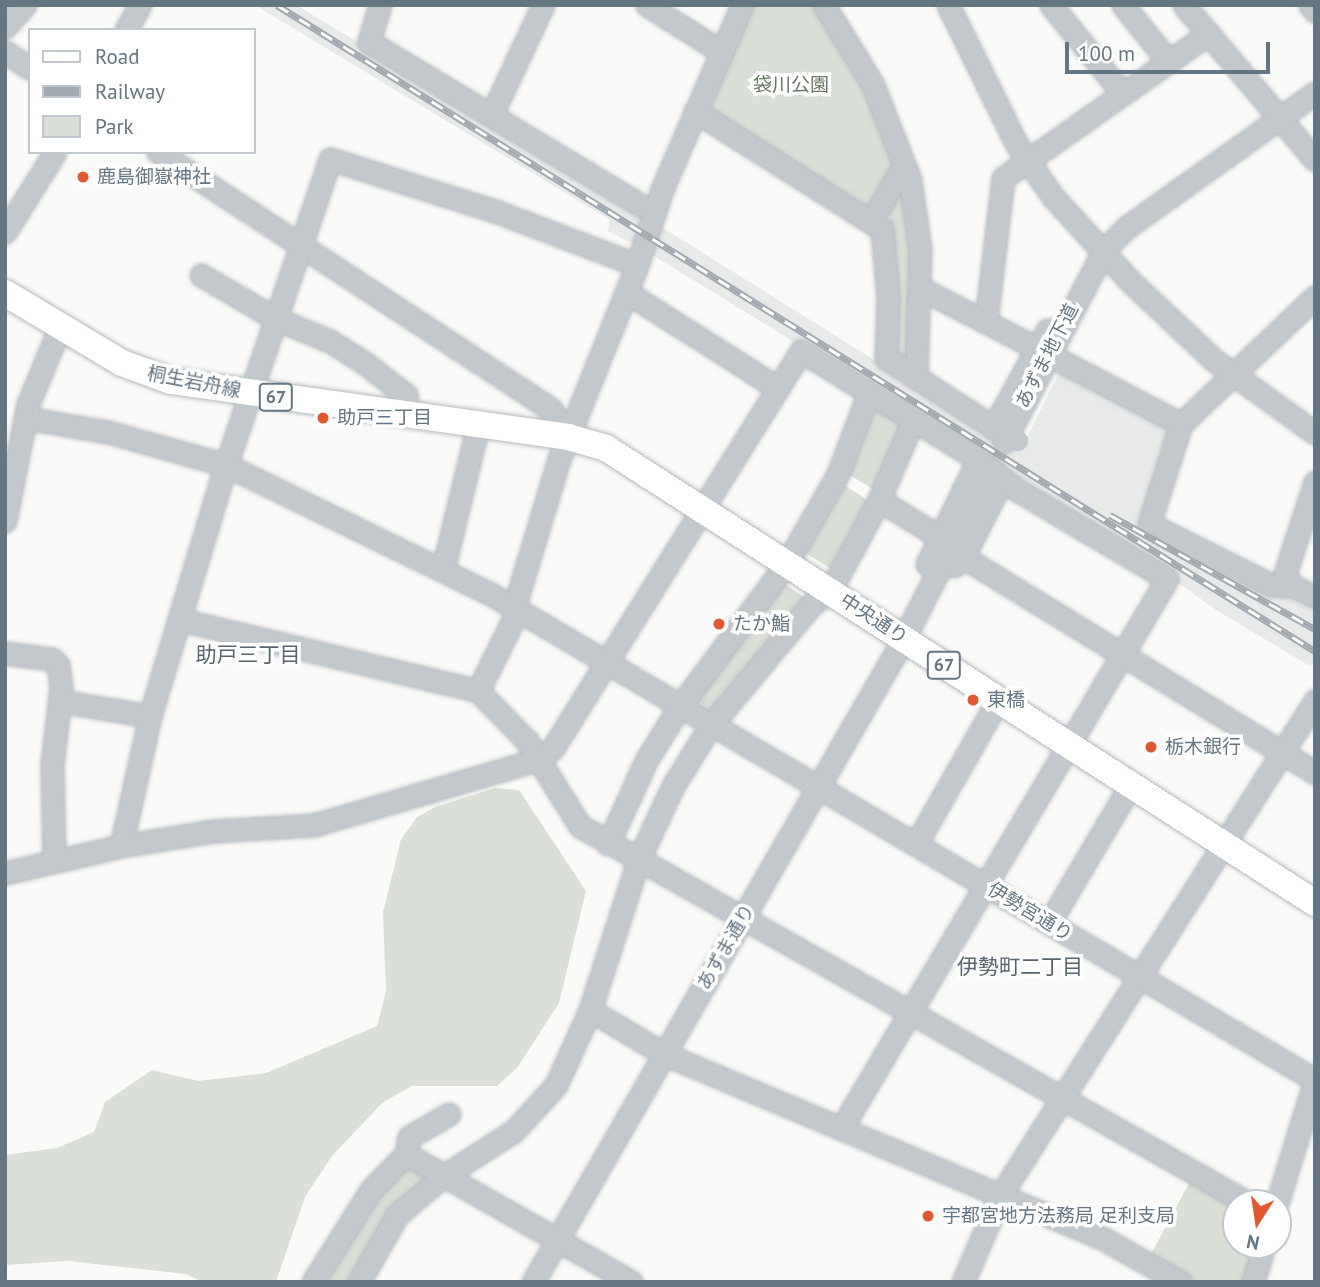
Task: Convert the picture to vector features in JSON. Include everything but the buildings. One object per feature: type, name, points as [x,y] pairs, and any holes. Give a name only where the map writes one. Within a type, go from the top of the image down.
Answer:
[{"type":"main road","name":"桐生岩舟線","points":[[5,293],[60,327],[149,375],[250,393],[568,437]]},
{"type":"main road","name":"中央通り","points":[[568,437],[606,448],[1315,904]]},
{"type":"street","points":[[5,27],[25,5]]},
{"type":"street","points":[[127,28],[140,5]]},
{"type":"street","points":[[380,5],[369,42],[640,205]]},
{"type":"street","points":[[491,116],[543,5]]},
{"type":"street","points":[[647,5],[722,52]]},
{"type":"street","points":[[478,691],[516,609],[568,437],[637,265],[663,187],[742,5]]},
{"type":"street","points":[[824,5],[873,85],[906,169],[918,218],[920,288],[916,378]]},
{"type":"street","points":[[948,5],[1026,160],[1053,197],[1129,280],[1234,374],[1315,433]]},
{"type":"street","points":[[1051,5],[1123,94]]},
{"type":"street","points":[[1123,5],[1168,61]]},
{"type":"street","points":[[1184,5],[1315,160]]},
{"type":"street","points":[[1310,5],[1315,11]]},
{"type":"street","points":[[986,321],[1003,178],[1208,34]]},
{"type":"street","points":[[5,52],[28,67]]},
{"type":"street","points":[[1003,435],[1039,344],[1081,260],[1088,253],[1104,250],[1127,227],[1315,93]]},
{"type":"street","points":[[695,111],[872,220],[886,239],[888,297],[884,352],[916,378],[1003,435]]},
{"type":"street","points":[[7,227],[54,154]]},
{"type":"street","points":[[161,154],[551,409],[568,437]]},
{"type":"street","points":[[121,846],[150,716],[226,465],[330,159],[495,211],[637,265]]},
{"type":"street","points":[[872,220],[898,174],[906,169]]},
{"type":"street","points":[[1003,435],[1059,360],[1104,271],[1104,250]]},
{"type":"street","name":"あずま地下道","points":[[1003,435],[1090,270],[1104,250]]},
{"type":"street","points":[[201,275],[276,319],[330,341],[366,364],[406,395],[408,416]]},
{"type":"street","points":[[920,288],[1039,344]]},
{"type":"street","points":[[626,292],[778,387]]},
{"type":"street","points":[[1315,297],[1181,424],[1149,524],[1271,585],[1292,586],[1315,597]]},
{"type":"street","points":[[5,521],[18,421],[60,327]]},
{"type":"street","points":[[5,873],[121,846],[214,831],[314,825],[540,759],[553,748],[801,351],[989,472],[1167,579],[1124,653],[1065,745],[841,1129]]},
{"type":"street","points":[[1059,360],[1181,424]]},
{"type":"street","points":[[608,844],[647,759],[680,706],[787,563],[838,474],[868,395]]},
{"type":"street","name":"伊勢宮通り","points":[[18,421],[108,432],[226,465],[443,569],[605,661],[1315,1080]]},
{"type":"street","points":[[359,1282],[397,1215],[442,1177],[513,1131],[544,1102],[573,1055],[638,861],[673,786],[711,725],[810,606],[830,591],[879,500],[912,423]]},
{"type":"street","points":[[443,569],[478,425]]},
{"type":"street","points":[[904,638],[905,609],[938,536],[989,472]]},
{"type":"street","points":[[904,638],[927,623],[956,561],[963,556],[989,472]]},
{"type":"street","name":"あずま通り","points":[[533,1282],[904,638],[989,472]]},
{"type":"street","points":[[1292,586],[1285,575],[1287,558],[1315,481]]},
{"type":"street","points":[[879,500],[938,536]]},
{"type":"street","points":[[963,556],[1315,773]]},
{"type":"street","points":[[181,620],[478,691],[540,759],[574,819],[608,844],[1223,1189]]},
{"type":"street","points":[[5,653],[52,659],[58,665],[60,701],[52,765],[54,860]]},
{"type":"street","points":[[60,701],[150,716]]},
{"type":"street","points":[[916,844],[998,701]]},
{"type":"street","points":[[963,1282],[1000,1196],[1315,701]]},
{"type":"street","points":[[1049,923],[1130,786]]},
{"type":"street","points":[[590,1010],[664,1054],[1102,1238],[1180,1282]]},
{"type":"street","points":[[1284,1189],[1305,1146],[1315,1080]]},
{"type":"street","points":[[313,1282],[370,1190],[405,1154],[409,1137],[449,1114]]},
{"type":"street","points":[[405,1154],[631,1282]]},
{"type":"street","points":[[1253,1282],[1260,1259]]},
{"type":"shaded area","points":[[255,5],[296,5],[648,216],[635,245],[608,231],[610,220]]},
{"type":"shaded area","points":[[660,226],[1020,451],[1060,371],[1172,424],[1140,523],[1315,613],[1315,662],[1310,666],[1219,612],[1137,553],[651,254]]},
{"type":"green space","name":"袋川公園","points":[[751,5],[818,5],[867,89],[896,165],[872,207],[864,207],[709,112]]},
{"type":"green space","points":[[901,181],[914,219],[913,363],[893,357],[893,245],[888,209]]},
{"type":"green space","points":[[869,405],[902,421],[876,491],[843,471]]},
{"type":"green space","points":[[839,482],[871,502],[830,568],[798,548]]},
{"type":"green space","points":[[779,580],[805,598],[711,709],[692,698]]},
{"type":"green space","points":[[495,788],[519,790],[586,891],[559,1003],[517,1068],[497,1086],[412,1086],[382,1103],[332,1156],[305,1197],[276,1282],[202,1282],[186,1274],[68,1261],[5,1265],[5,1155],[57,1148],[94,1132],[105,1102],[152,1070],[198,1081],[266,1073],[377,1026],[386,991],[383,912],[401,839],[417,817],[435,807]]},
{"type":"green space","points":[[408,1166],[423,1174],[423,1182],[353,1282],[320,1282],[358,1216]]},
{"type":"green space","points":[[1192,1178],[1222,1195],[1222,1259],[1253,1259],[1247,1282],[1195,1282],[1150,1256]]},
{"type":"tunnel","points":[[988,474],[1004,442]]},
{"type":"railway","points":[[277,5],[1315,651]]},
{"type":"railway","points":[[1110,515],[1315,629]]},
{"type":"place","name":"鹿島御嶽神社","points":[[83,177]]},
{"type":"place","name":"助戸三丁目","points":[[323,418]]},
{"type":"place","name":"たか鮨","points":[[719,624]]},
{"type":"place","name":"東橋","points":[[973,700]]},
{"type":"place","name":"栃木銀行","points":[[1151,747]]},
{"type":"place","name":"宇都宮地方法務局 足利支局","points":[[928,1216]]},
{"type":"district","name":"助戸三丁目","points":[[248,655]]},
{"type":"district","name":"伊勢町二丁目","points":[[1020,967]]}]
